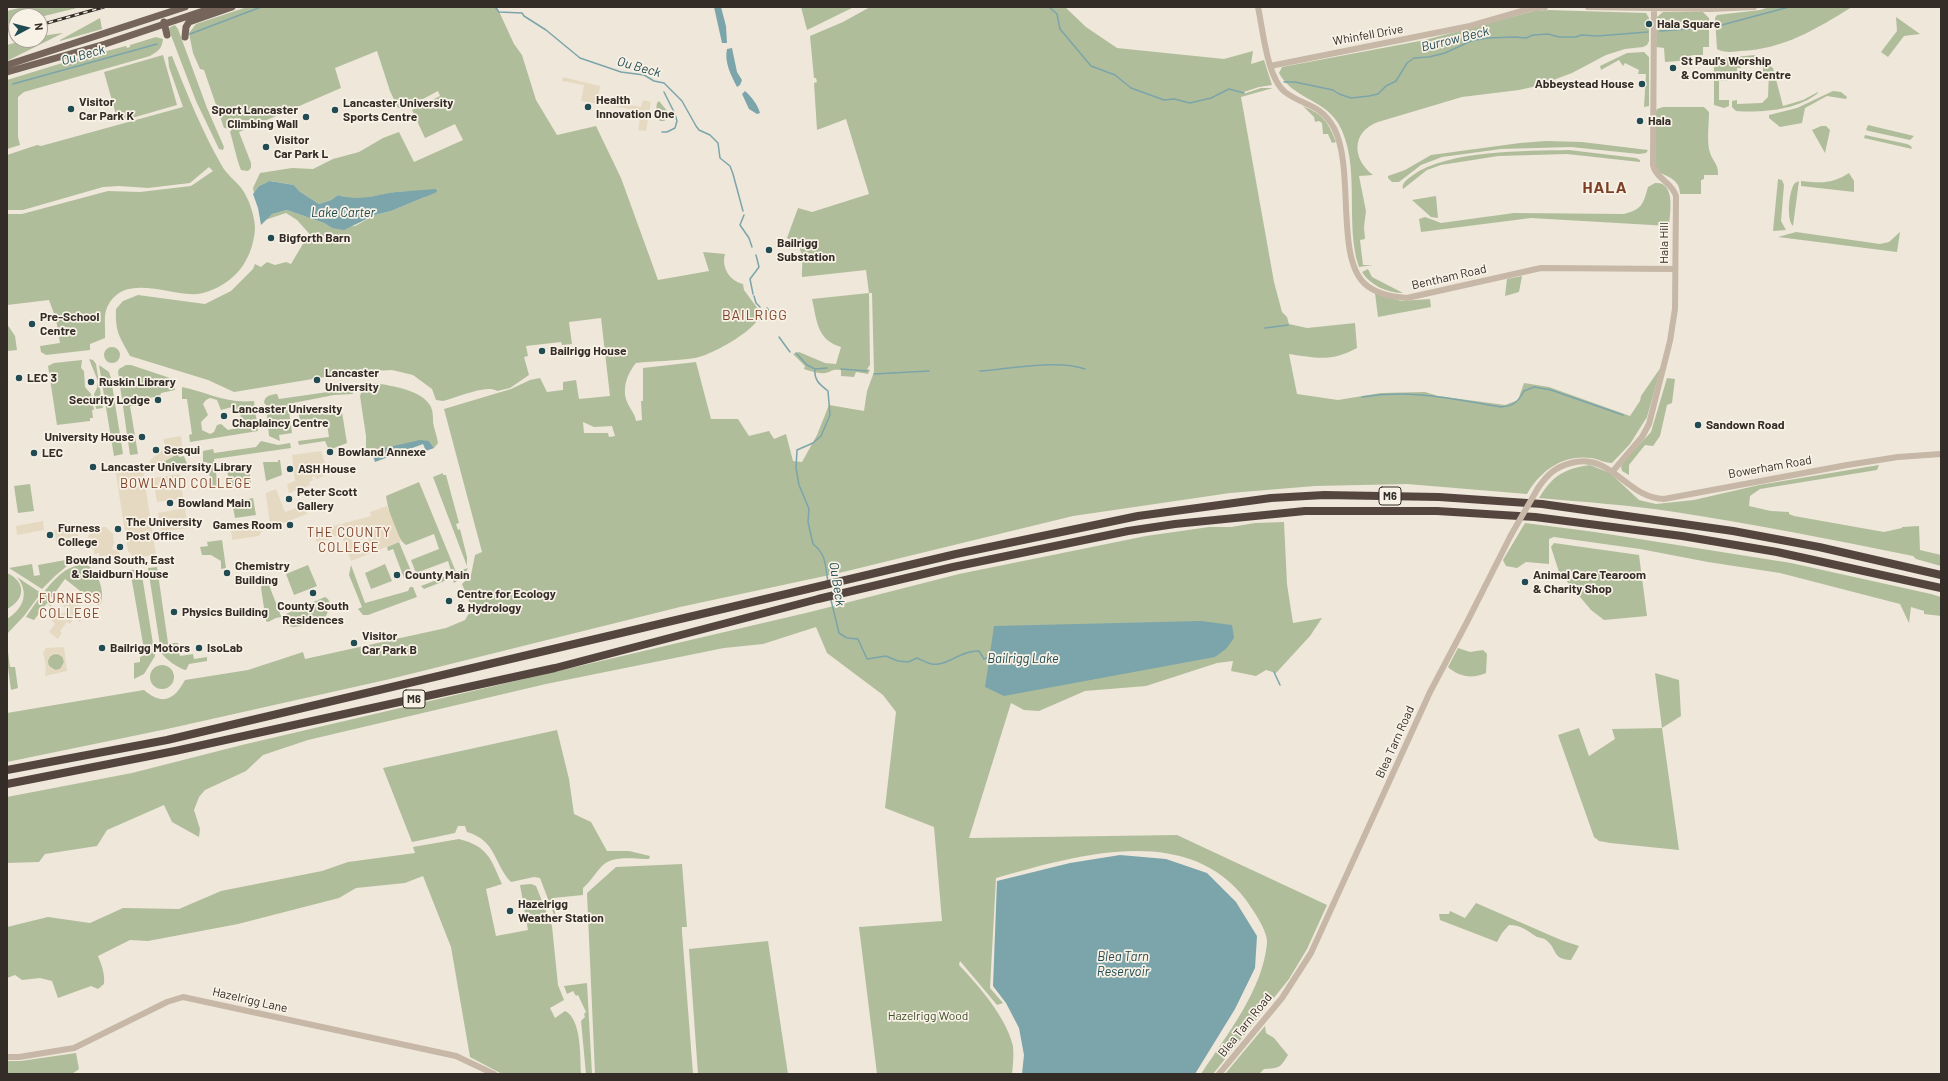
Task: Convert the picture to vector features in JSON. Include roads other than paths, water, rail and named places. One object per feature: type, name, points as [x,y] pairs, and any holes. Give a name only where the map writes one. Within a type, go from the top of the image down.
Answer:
[{"type":"highway","name":"M6","points":[[7,770],[167,740],[956,554],[1138,516],[1271,498],[1324,496],[1438,496],[1542,504],[1732,531],[1818,547],[1941,575]]},
{"type":"highway","name":"M6","points":[[7,784],[175,751],[555,668],[818,599],[953,567],[1128,531],[1175,524],[1305,511],[1437,511],[1535,517],[1682,536],[1778,552],[1941,588]]},
{"type":"main road","points":[[7,72],[26,62],[76,43],[185,7]]},
{"type":"main road","points":[[7,65],[26,62],[155,28],[215,7]]},
{"type":"main road","points":[[185,37],[186,27],[189,22],[232,7]]},
{"type":"main road","points":[[168,13],[178,20]]},
{"type":"main road","points":[[155,28],[167,35],[164,25],[168,13]]},
{"type":"street","name":"Bentham Road","points":[[1258,7],[1270,66],[1274,78],[1286,93],[1310,104],[1325,116],[1334,128],[1340,144],[1346,178],[1346,223],[1352,260],[1356,271],[1365,284],[1377,291],[1396,297],[1419,296],[1541,268],[1674,269]]},
{"type":"street","name":"Whinfell Drive","points":[[1270,66],[1470,26],[1529,9],[1544,7]]},
{"type":"street","points":[[1588,7],[1711,9],[1754,7]]},
{"type":"street","name":"Hala Hill","points":[[1613,471],[1642,437],[1651,420],[1673,324],[1676,292],[1674,269],[1676,196],[1674,188],[1658,175],[1653,165],[1654,8]]},
{"type":"street","name":"Bowerham Road","points":[[1613,471],[1640,493],[1655,499],[1664,499],[1847,464],[1941,454]]},
{"type":"street","name":"Blea Tarn Road","points":[[1219,1074],[1282,998],[1311,953],[1427,698],[1511,535],[1538,488],[1548,475],[1562,465],[1575,462],[1591,461],[1613,471]]},
{"type":"street","name":"Hazelrigg Lane","points":[[7,1057],[19,1057],[74,1048],[167,1002],[183,998],[456,1056],[494,1074]]},
{"type":"water","points":[[714,7],[721,7],[726,26],[727,43],[722,43]]},
{"type":"water","points":[[732,48],[737,72],[742,80],[740,85],[737,87],[732,78],[726,59],[727,49]]},
{"type":"water","points":[[745,91],[750,95],[760,113],[757,114],[749,109],[742,94]]},
{"type":"water","name":"Lake Carter","points":[[270,181],[294,185],[299,191],[319,204],[331,200],[338,195],[360,198],[396,192],[436,189],[437,192],[391,211],[375,215],[344,230],[332,228],[324,223],[287,210],[272,214],[261,225],[258,208],[253,194],[259,186]]},
{"type":"water","points":[[420,440],[429,441],[434,448],[426,451],[423,444],[375,462],[373,456],[380,449]]},
{"type":"water","name":"Bailrigg Lake","points":[[1201,621],[1232,625],[1234,638],[1226,649],[1215,657],[1004,696],[985,687],[994,626]]},
{"type":"water","name":"Blea Tarn Reservoir","points":[[1120,855],[1166,859],[1207,873],[1236,902],[1257,936],[1255,968],[1235,1009],[1195,1074],[1022,1074],[1024,1055],[1019,1028],[1006,1003],[993,986],[997,881],[1070,863]]},
{"type":"waterway","name":"Ou Beck","points":[[190,34],[261,7]]},
{"type":"waterway","name":"Ou Beck","points":[[495,7],[499,12],[522,13],[524,16],[546,30],[580,58],[621,72],[644,75],[654,81],[664,83],[682,101],[699,130],[710,135],[718,143],[720,158],[730,166],[733,174],[743,211]]},
{"type":"waterway","name":"Burrow Beck","points":[[1049,7],[1057,14],[1060,29],[1091,66],[1115,75],[1131,88],[1164,100],[1174,99],[1190,103],[1211,98],[1229,89],[1244,93]]},
{"type":"waterway","name":"Burrow Beck","points":[[1718,26],[1789,7]]},
{"type":"waterway","name":"Burrow Beck","points":[[1660,31],[1703,28]]},
{"type":"waterway","name":"Burrow Beck","points":[[1284,82],[1295,82],[1333,90],[1339,94],[1351,98],[1369,96],[1378,94],[1386,86],[1396,81],[1407,63],[1414,58],[1429,57],[1445,53],[1471,41],[1487,38],[1526,38],[1533,35],[1548,34],[1559,37],[1576,37],[1581,35],[1597,36],[1648,32]]},
{"type":"waterway","name":"Ou Beck","points":[[13,84],[157,44]]},
{"type":"waterway","points":[[662,132],[667,132],[675,128],[677,121],[664,92]]},
{"type":"waterway","name":"Ou Beck","points":[[744,215],[740,225],[749,238],[752,247]]},
{"type":"waterway","name":"Ou Beck","points":[[753,294],[750,279],[759,267],[756,255]]},
{"type":"waterway","name":"Ou Beck","points":[[754,296],[756,303],[760,307]]},
{"type":"waterway","name":"Ou Beck","points":[[767,308],[772,315]]},
{"type":"waterway","points":[[1265,328],[1288,325]]},
{"type":"waterway","name":"Ou Beck","points":[[779,337],[790,352]]},
{"type":"waterway","name":"Ou Beck","points":[[796,353],[807,365],[815,369],[815,376],[818,382],[828,391],[830,415],[821,436],[813,443],[797,450],[796,468],[799,485],[809,509],[808,522],[813,544],[818,548],[823,557],[828,582]]},
{"type":"waterway","points":[[980,371],[1048,365],[1074,366],[1085,369]]},
{"type":"waterway","points":[[815,369],[827,368]]},
{"type":"waterway","points":[[841,369],[867,371]]},
{"type":"waterway","points":[[874,374],[929,371]]},
{"type":"waterway","points":[[1362,397],[1398,394],[1432,396],[1501,407],[1509,406],[1518,401],[1524,391],[1534,387],[1551,390],[1623,415]]},
{"type":"waterway","name":"Ou Beck","points":[[831,600],[839,633],[847,638],[858,639],[867,659],[886,656],[898,661],[908,662],[917,658],[932,664],[937,664],[972,651],[979,651],[984,659],[989,657]]},
{"type":"waterway","points":[[1274,672],[1280,685]]},
{"type":"railway","points":[[48,23],[104,7]]},
{"type":"place","name":"Hala Square","points":[[1649,24]]},
{"type":"place","name":"St Paul's Worship & Community Centre","points":[[1673,68]]},
{"type":"place","name":"Abbeystead House","points":[[1642,84]]},
{"type":"place","name":"Health Innovation One","points":[[588,107]]},
{"type":"place","name":"Visitor Car Park K","points":[[71,109]]},
{"type":"place","name":"Lancaster University Sports Centre","points":[[335,110]]},
{"type":"place","name":"Sport Lancaster Climbing Wall","points":[[306,117]]},
{"type":"place","name":"Hala","points":[[1640,121]]},
{"type":"place","name":"Visitor Car Park L","points":[[266,147]]},
{"type":"place","name":"Bigforth Barn","points":[[271,238]]},
{"type":"place","name":"Bailrigg Substation","points":[[769,250]]},
{"type":"place","name":"Pre-School Centre","points":[[32,324]]},
{"type":"place","name":"Bailrigg House","points":[[542,351]]},
{"type":"place","name":"LEC 3","points":[[19,378]]},
{"type":"place","name":"Lancaster University","points":[[317,380]]},
{"type":"place","name":"Ruskin Library","points":[[91,382]]},
{"type":"place","name":"Security Lodge","points":[[158,400]]},
{"type":"place","name":"Lancaster University Chaplaincy Centre","points":[[224,416]]},
{"type":"place","name":"Sandown Road","points":[[1698,425]]},
{"type":"place","name":"University House","points":[[142,437]]},
{"type":"place","name":"Sesqui","points":[[156,450]]},
{"type":"place","name":"Bowland Annexe","points":[[330,452]]},
{"type":"place","name":"LEC","points":[[34,453]]},
{"type":"place","name":"Lancaster University Library","points":[[93,467]]},
{"type":"place","name":"ASH House","points":[[290,469]]},
{"type":"place","name":"Peter Scott Gallery","points":[[289,499]]},
{"type":"place","name":"Bowland Main","points":[[170,503]]},
{"type":"place","name":"Games Room","points":[[290,525]]},
{"type":"place","name":"The University Post Office","points":[[118,529]]},
{"type":"place","name":"Furness College","points":[[50,535]]},
{"type":"place","name":"Bowland South, East & Slaidburn House","points":[[120,547]]},
{"type":"place","name":"Chemistry Building","points":[[227,573]]},
{"type":"place","name":"County Main","points":[[397,575]]},
{"type":"place","name":"Animal Care Tearoom & Charity Shop","points":[[1525,582]]},
{"type":"place","name":"County South Residences","points":[[313,593]]},
{"type":"place","name":"Centre for Ecology & Hydrology","points":[[449,601]]},
{"type":"place","name":"Physics Building","points":[[174,612]]},
{"type":"place","name":"Visitor Car Park B","points":[[354,643]]},
{"type":"place","name":"Bailrigg Motors","points":[[102,648]]},
{"type":"place","name":"IsoLab","points":[[199,648]]},
{"type":"place","name":"Hazelrigg Weather Station","points":[[510,911]]},
{"type":"district","name":"HALA","points":[[1605,188]]},
{"type":"district","name":"BAILRIGG","points":[[755,315]]},
{"type":"district","name":"BOWLAND COLLEGE","points":[[186,484]]},
{"type":"district","name":"THE COUNTY COLLEGE","points":[[349,540]]},
{"type":"district","name":"FURNESS COLLEGE","points":[[70,606]]},
{"type":"park label","name":"Hazelrigg Wood","points":[[928,1016]]}]
